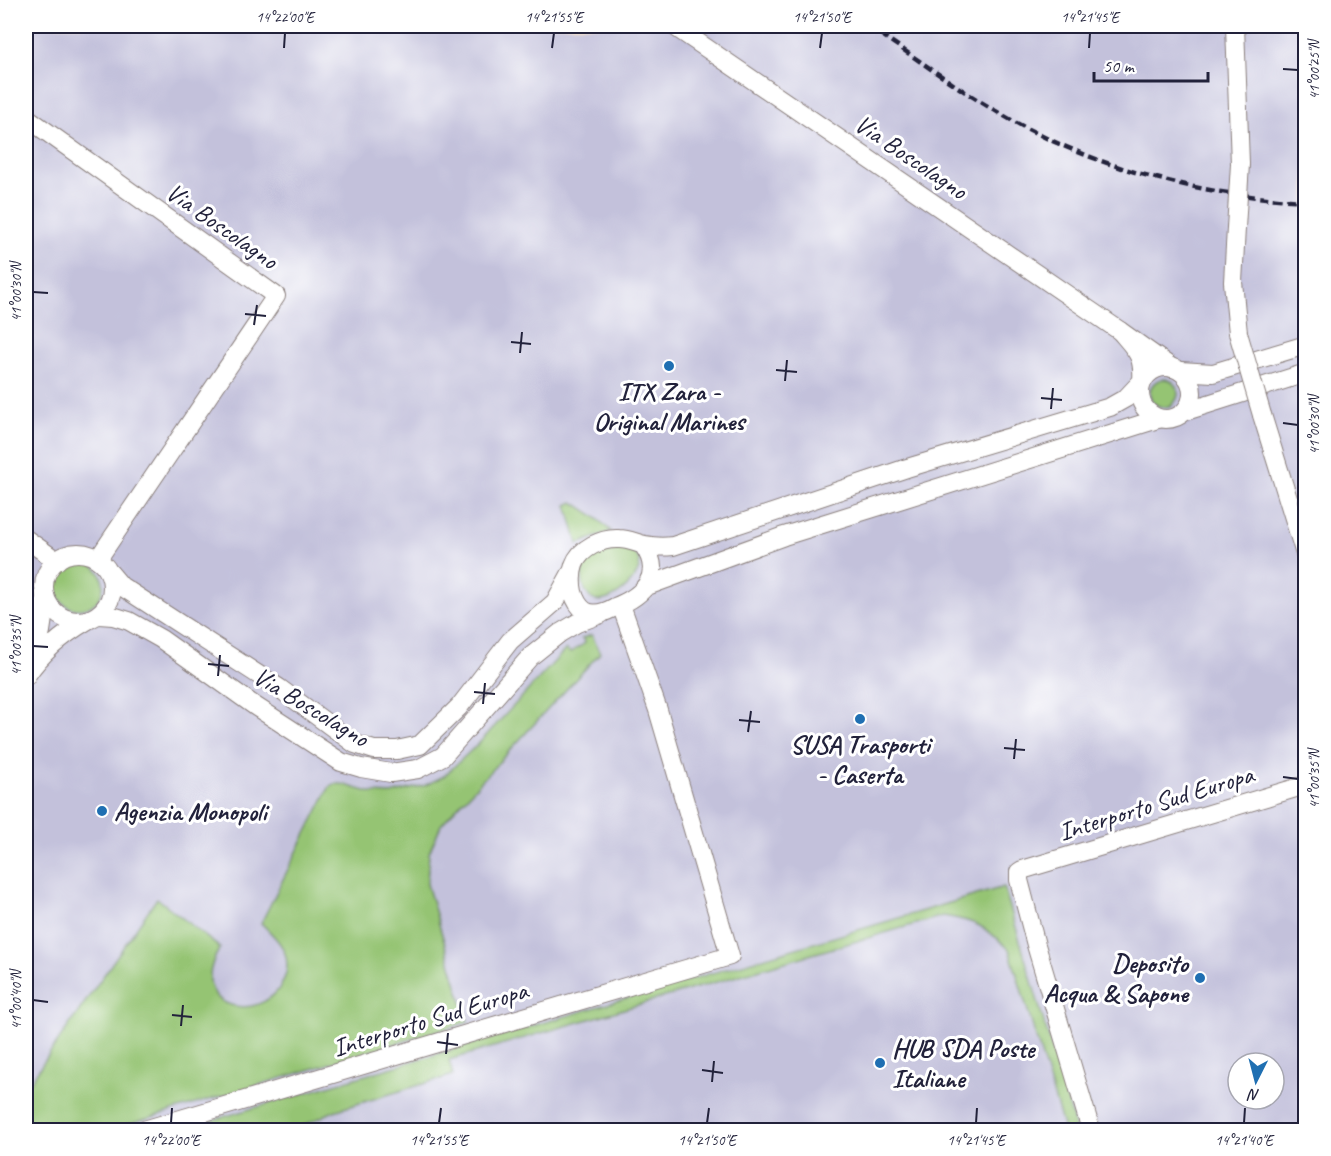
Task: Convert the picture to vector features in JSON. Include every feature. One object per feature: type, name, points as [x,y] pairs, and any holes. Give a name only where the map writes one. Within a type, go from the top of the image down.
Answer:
[{"type":"street","name":"Via Boscolagno","points":[[674,26],[1176,369],[1191,383],[1192,400],[1186,411]]},
{"type":"street","points":[[1234,26],[1240,164],[1233,282],[1238,333],[1305,557]]},
{"type":"street","name":"Via Boscolagno","points":[[26,117],[276,296],[104,566],[121,586],[279,688],[355,744],[374,750],[397,750],[420,744],[459,707],[510,641],[555,602],[572,573],[577,558],[588,548],[601,541],[617,538],[643,545],[673,546],[907,468],[1110,407],[1126,398],[1148,374],[1156,369],[1213,374],[1305,345]]},
{"type":"street","name":"Via Boscolagno","points":[[1120,331],[1140,353],[1142,362],[1140,399],[1143,408],[1158,419]]},
{"type":"street","name":"Via Boscolagno","points":[[45,595],[49,605],[56,613],[66,619],[76,621],[113,616],[129,621],[160,639],[255,706],[341,762],[390,773],[418,769],[442,756],[530,657],[560,633],[577,623],[629,602],[647,586],[784,536],[1158,419],[1176,418],[1186,411],[1233,394],[1305,373]]},
{"type":"street","points":[[26,539],[57,561]]},
{"type":"street","points":[[643,545],[651,558],[651,576],[647,586]]},
{"type":"street","points":[[83,552],[104,566],[113,584],[112,596],[107,606],[55,643],[28,673],[40,643],[44,621],[44,584],[47,573],[57,561],[71,553],[83,552]]},
{"type":"street","points":[[572,573],[571,585],[576,600],[584,610],[592,614],[601,614]]},
{"type":"street","name":"Interporto Sud Europa","points":[[144,1131],[730,956],[658,710],[621,605]]},
{"type":"street","name":"Interporto Sud Europa","points":[[1091,1131],[1018,876],[1022,870],[1305,785]]},
{"type":"shaded area","points":[[26,26],[1305,26],[1305,1130],[26,1130]]},
{"type":"green space","points":[[1164,379],[1174,383],[1178,393],[1174,403],[1164,407],[1154,403],[1150,393],[1154,383]]},
{"type":"green space","points":[[573,502],[611,531],[578,544],[567,505]]},
{"type":"green space","points":[[621,549],[633,553],[639,559],[639,567],[635,576],[619,593],[609,599],[594,600],[583,586],[582,573],[586,562],[597,555]]},
{"type":"green space","points":[[74,561],[84,561],[99,571],[103,585],[99,599],[93,605],[84,609],[74,609],[59,599],[55,590],[55,580],[65,565]]},
{"type":"green space","points":[[592,635],[600,653],[441,825],[429,853],[427,884],[468,1022],[109,1130],[26,1130],[26,1080],[30,1082],[157,898],[220,948],[211,970],[211,987],[220,999],[233,1006],[248,1006],[264,1001],[278,990],[286,973],[287,963],[280,944],[261,923],[330,786],[342,784],[372,793],[391,794],[426,785],[444,776],[482,740],[566,649],[570,653],[585,643],[582,638]]},
{"type":"green space","points":[[1004,887],[1076,1130],[1063,1130],[1009,949],[979,926],[943,916],[449,1060],[453,1075],[334,1111],[294,1130],[179,1130]]},
{"type":"railway","points":[[869,26],[985,105],[1026,128],[1093,158],[1127,170],[1197,188],[1306,201]]},
{"type":"place","name":"ITX Zara - Original Marines","points":[[669,366]]},
{"type":"place","name":"SUSA Trasporti - Caserta","points":[[860,719]]},
{"type":"place","name":"Agenzia Monopoli","points":[[102,811]]},
{"type":"place","name":"Deposito Acqua & Sapone","points":[[1200,978]]},
{"type":"place","name":"HUB SDA Poste Italiane","points":[[880,1063]]}]
